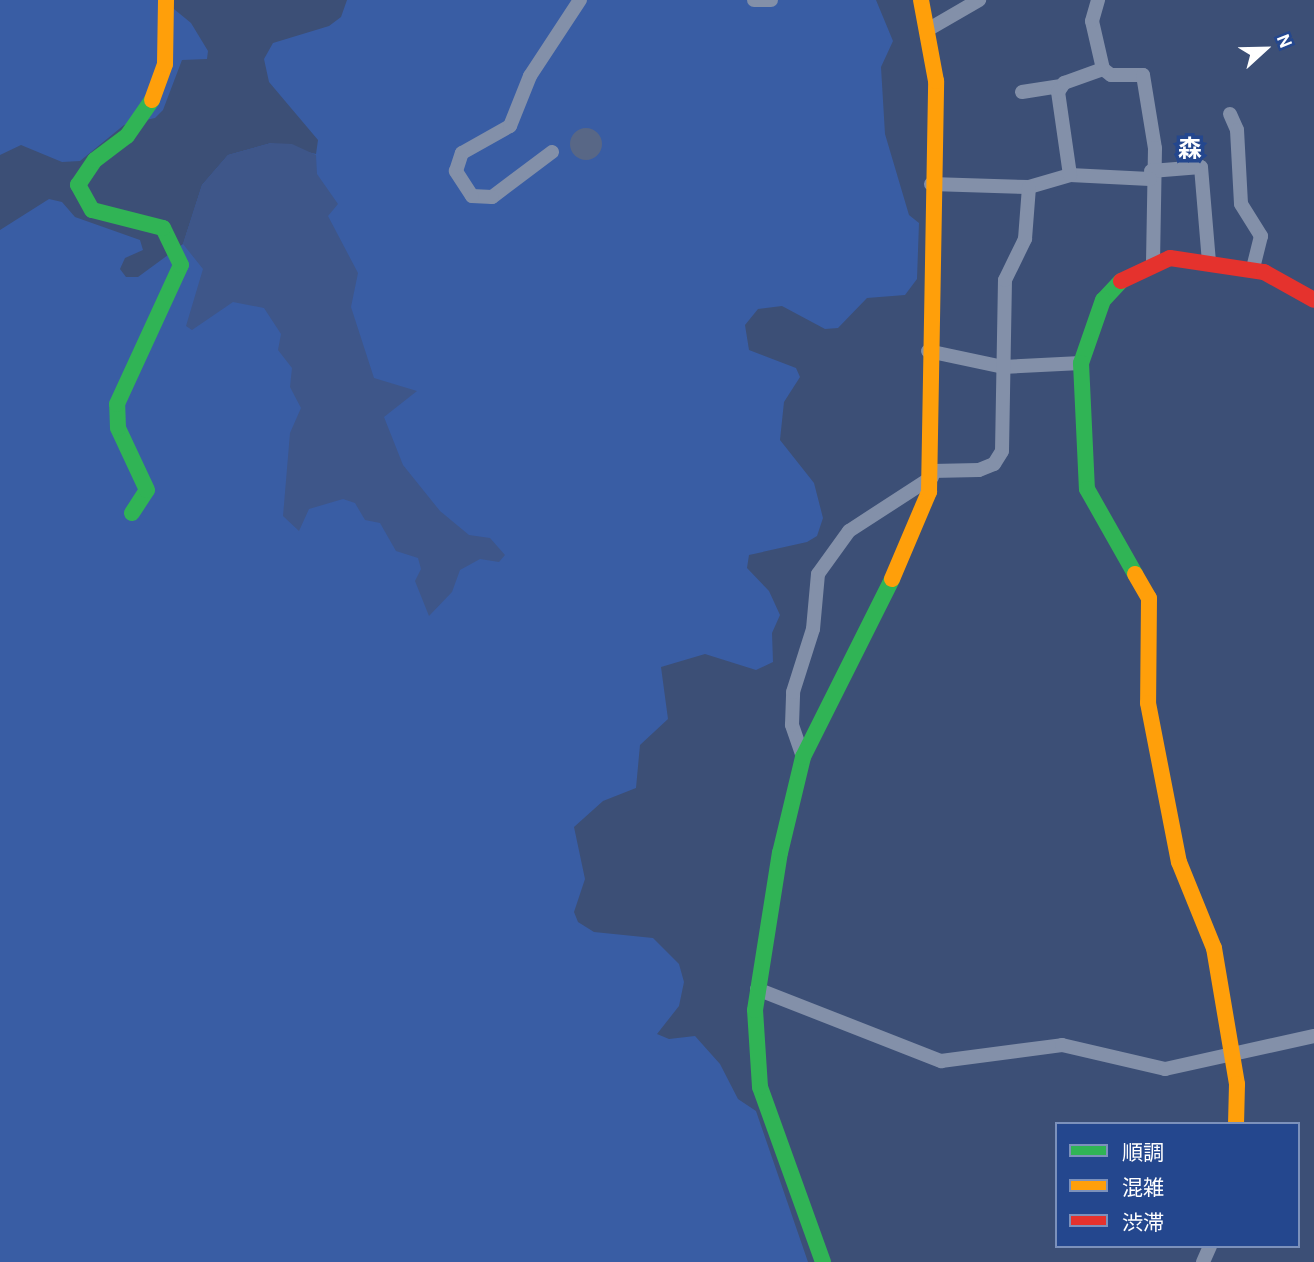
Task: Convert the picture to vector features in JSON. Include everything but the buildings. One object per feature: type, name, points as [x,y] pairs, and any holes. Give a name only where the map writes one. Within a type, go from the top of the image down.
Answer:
[{"type":"street","points":[[132,513],[147,490],[118,428],[117,404],[181,265],[163,229],[92,210],[78,185],[95,160],[127,136],[158,90],[165,64],[166,0]]},
{"type":"street","points":[[552,152],[492,197],[472,196],[456,172],[462,153],[510,126],[530,76],[580,0]]},
{"type":"street","points":[[754,0],[771,0]]},
{"type":"street","points":[[823,1262],[760,1087],[754,1038],[757,989],[803,757],[912,539],[932,474],[928,351],[936,81],[929,29],[921,0]]},
{"type":"street","points":[[929,29],[979,0]]},
{"type":"street","points":[[1098,0],[1092,21],[1103,69],[1111,75],[1143,75],[1155,148],[1151,175],[1153,262]]},
{"type":"street","points":[[1022,92],[1059,86],[1103,69]]},
{"type":"street","points":[[1059,86],[1070,175]]},
{"type":"street","points":[[1230,114],[1238,143],[1241,204],[1261,236],[1253,269]]},
{"type":"street","points":[[931,184],[1029,187],[1070,175],[1151,175],[1201,167],[1209,262]]},
{"type":"street","points":[[803,757],[792,725],[793,692],[813,629],[818,575],[849,531],[932,474],[979,470],[999,458],[1006,274],[1026,239],[1029,187]]},
{"type":"street","points":[[1236,1122],[1232,1057],[1214,948],[1179,862],[1169,823],[1148,703],[1149,598],[1087,489],[1081,363],[1103,300],[1125,276],[1153,262],[1209,262],[1253,269],[1282,279],[1314,300]]},
{"type":"street","points":[[928,351],[1003,367],[1081,363]]},
{"type":"street","points":[[757,989],[941,1062],[972,1062],[1047,1045],[1165,1069],[1232,1057],[1314,1037]]},
{"type":"shaded area","points":[[0,0],[163,0],[191,23],[208,51],[207,59],[182,60],[163,110],[155,118],[124,125],[80,161],[62,162],[21,145],[0,155]]},
{"type":"shaded area","points":[[347,0],[876,0],[893,41],[881,67],[885,134],[909,215],[919,223],[917,279],[905,295],[867,298],[838,328],[825,329],[782,306],[758,309],[745,325],[749,350],[796,368],[800,377],[784,402],[780,440],[814,483],[823,518],[817,536],[807,542],[749,555],[747,568],[769,591],[780,615],[772,633],[773,662],[756,670],[705,654],[661,667],[668,719],[640,745],[636,788],[603,801],[574,827],[585,879],[574,912],[578,922],[594,932],[653,938],[679,964],[684,982],[679,1006],[657,1034],[669,1039],[695,1036],[720,1064],[738,1099],[756,1111],[808,1262],[0,1262],[0,230],[49,199],[62,202],[75,217],[140,240],[143,250],[125,258],[120,269],[126,277],[138,277],[183,244],[202,185],[228,155],[271,143],[316,154],[318,140],[269,82],[264,59],[273,43],[329,26],[341,17]]},
{"type":"shaded area","points":[[271,143],[292,144],[316,155],[317,174],[338,204],[328,216],[358,273],[351,307],[374,378],[417,391],[384,417],[403,465],[440,511],[469,535],[490,538],[505,555],[499,562],[480,559],[460,570],[452,592],[429,616],[415,581],[421,569],[418,558],[396,551],[380,523],[365,520],[355,503],[343,499],[309,509],[299,531],[283,516],[290,433],[301,408],[290,387],[292,368],[278,350],[281,334],[264,308],[233,302],[192,330],[186,326],[203,269],[183,244],[202,185],[228,155]]},
{"type":"traffic: fast","points":[[132,513],[147,490],[118,428],[117,404],[181,265],[163,228],[92,210],[78,185],[95,160],[127,136],[152,100]]},
{"type":"traffic: fast","points":[[1121,281],[1103,300],[1081,363],[1087,489],[1135,574]]},
{"type":"traffic: fast","points":[[823,1262],[760,1087],[755,1010],[780,853],[803,757],[892,579]]},
{"type":"traffic: slow","points":[[152,100],[165,64],[166,0]]},
{"type":"traffic: slow","points":[[892,579],[929,492],[936,81],[921,0]]},
{"type":"traffic: slow","points":[[1135,574],[1149,598],[1148,703],[1179,862],[1214,948],[1237,1084],[1236,1122]]},
{"type":"traffic: jam","points":[[1121,281],[1170,258],[1264,272],[1314,300]]},
{"type":"district","name":"森","points":[[1190,150]]}]
